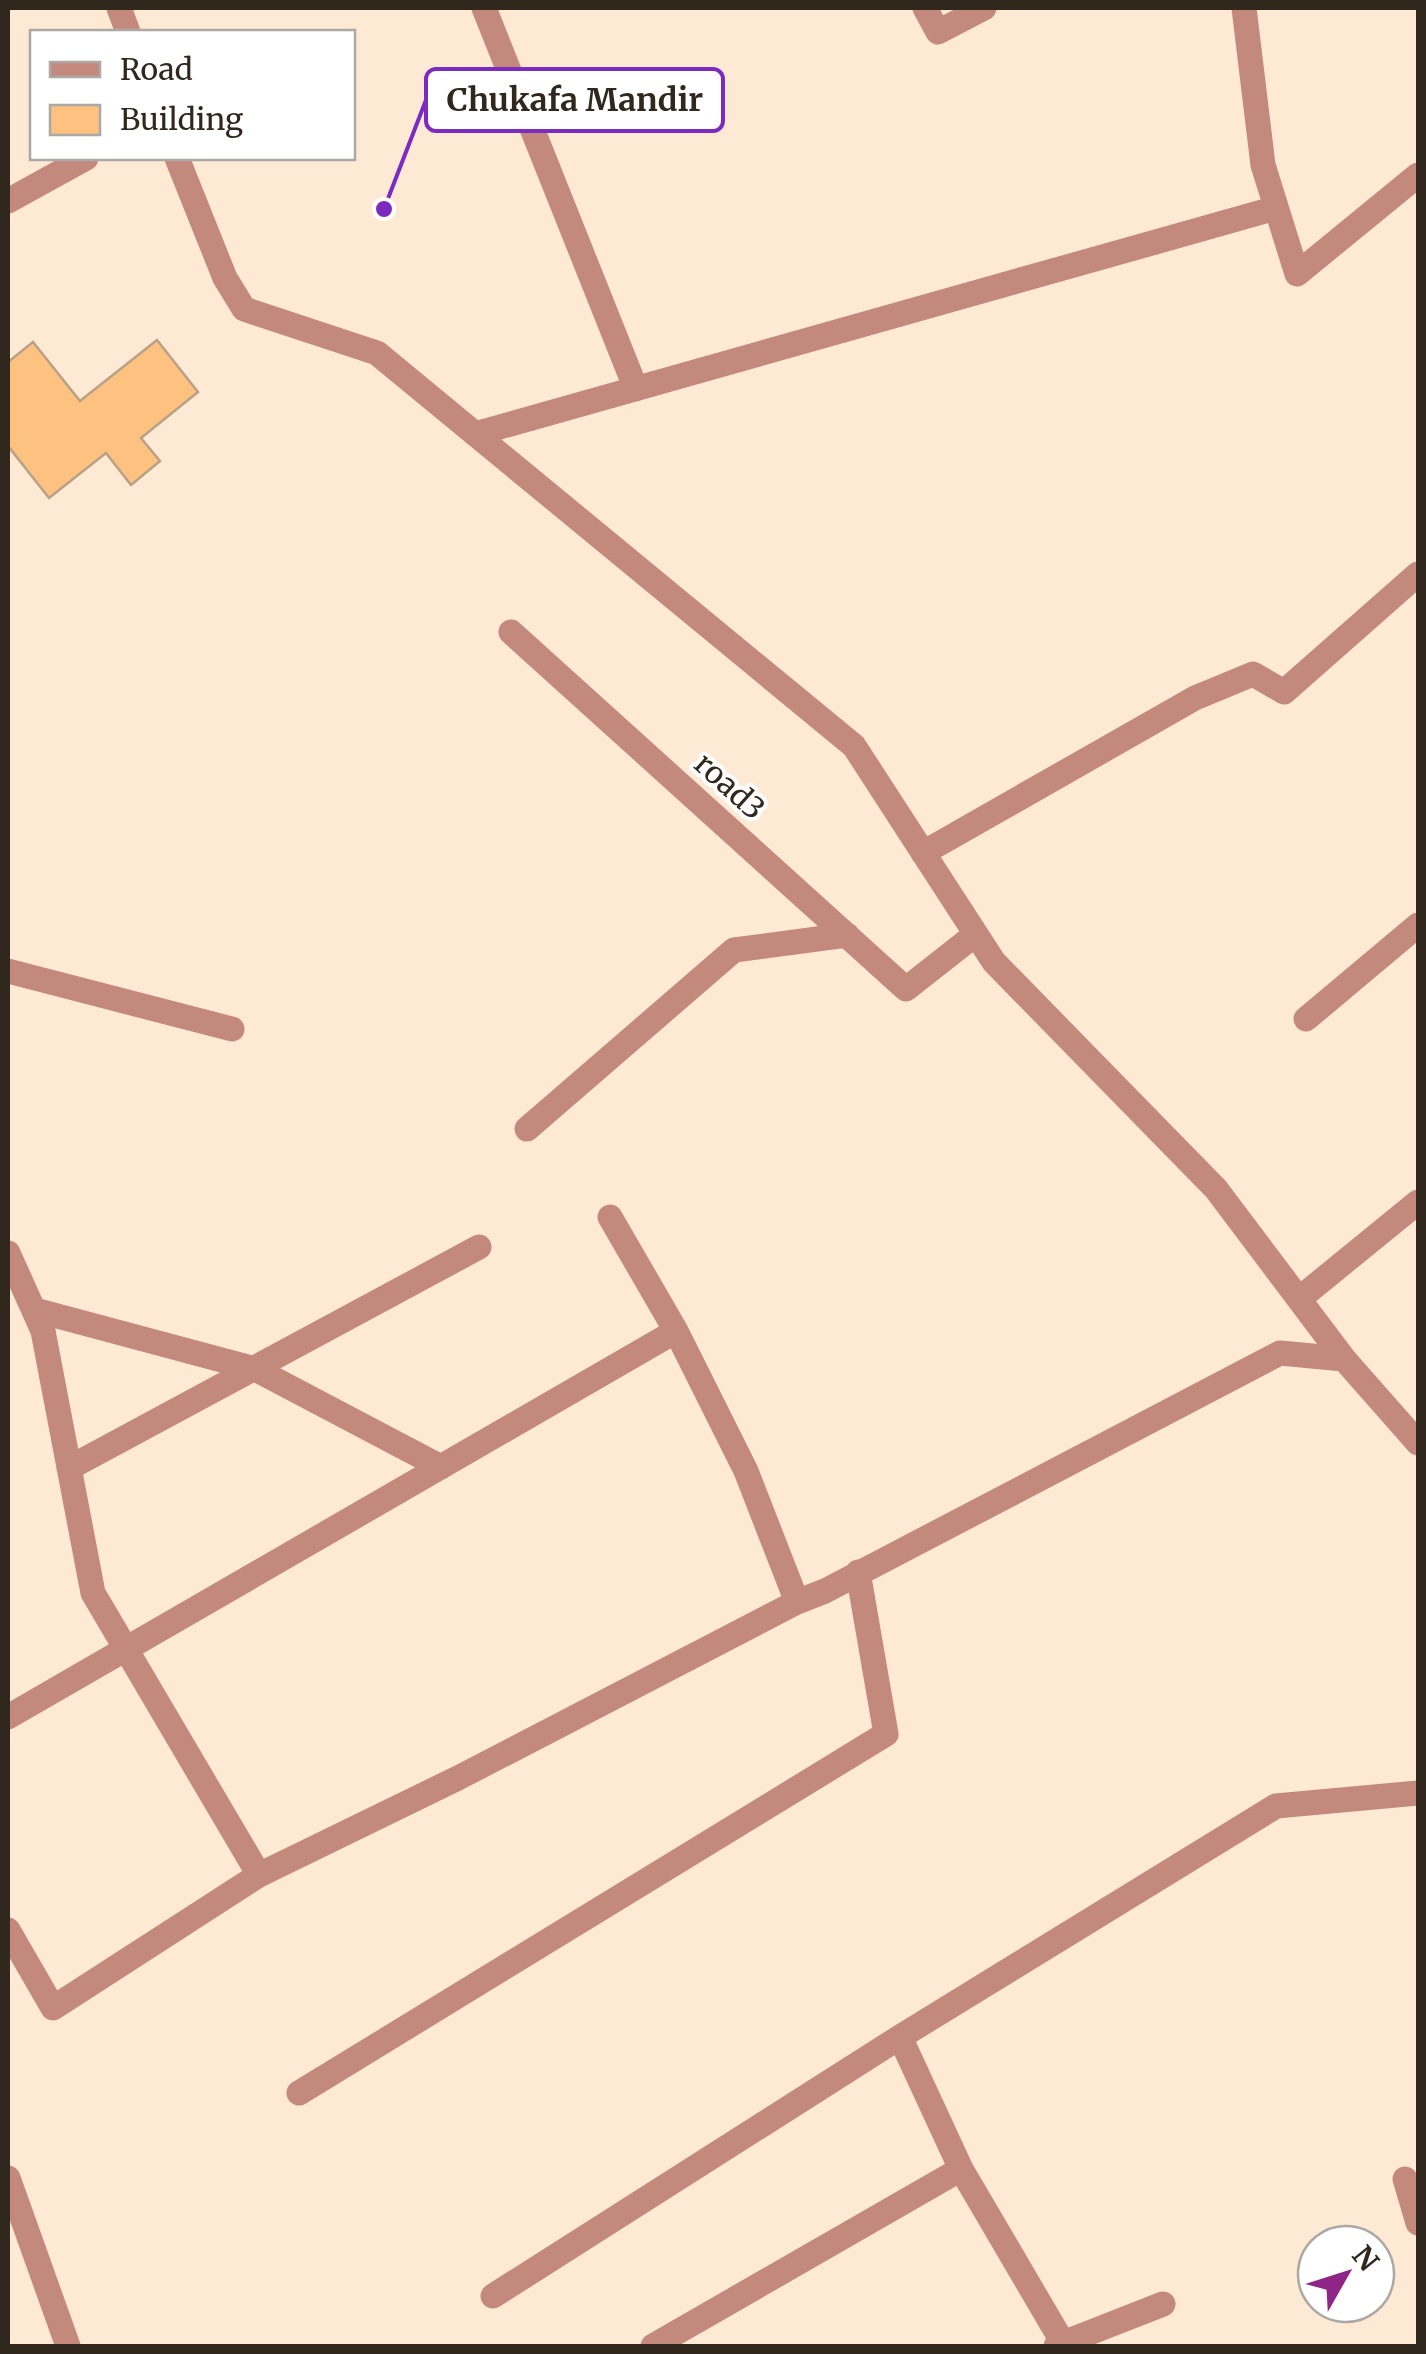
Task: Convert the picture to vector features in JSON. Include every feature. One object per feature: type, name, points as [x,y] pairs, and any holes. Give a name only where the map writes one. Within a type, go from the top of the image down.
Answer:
[{"type":"street","points":[[484,8],[636,388]]},
{"type":"street","points":[[925,8],[938,32],[984,8]]},
{"type":"street","points":[[1244,8],[1262,165],[1297,274],[1418,175]]},
{"type":"street","points":[[8,200],[82,160]]},
{"type":"street","points":[[179,160],[224,278],[244,309],[377,352],[854,746],[994,962],[1216,1189],[1344,1359],[1413,1425]]},
{"type":"street","points":[[475,434],[1276,208]]},
{"type":"street","points":[[923,853],[1195,698],[1254,674],[1284,692],[1418,574]]},
{"type":"street","name":"road3","points":[[510,632],[906,988],[976,934]]},
{"type":"street","points":[[1306,1019],[1418,925]]},
{"type":"street","points":[[527,1128],[734,950],[847,935]]},
{"type":"street","points":[[8,971],[232,1029]]},
{"type":"street","points":[[1299,1298],[1418,1202]]},
{"type":"street","points":[[610,1216],[676,1331],[746,1472],[797,1602]]},
{"type":"street","points":[[69,1468],[479,1247]]},
{"type":"street","points":[[8,1253],[43,1330],[93,1592],[259,1874]]},
{"type":"street","points":[[35,1310],[255,1369],[441,1467]]},
{"type":"street","points":[[8,1717],[676,1331]]},
{"type":"street","points":[[8,1930],[53,2008],[259,1874],[458,1778],[825,1591],[1280,1353],[1344,1359]]},
{"type":"street","points":[[299,2092],[886,1734],[858,1572]]},
{"type":"street","points":[[493,2296],[900,2037],[1276,1806],[1418,1793]]},
{"type":"street","points":[[900,2037],[961,2169],[1060,2345],[1163,2304]]},
{"type":"street","points":[[653,2346],[961,2169]]},
{"type":"street","points":[[8,2178],[68,2346]]},
{"type":"street","points":[[1404,2179],[1418,2224]]},
{"type":"building","points":[[157,340],[198,392],[141,438],[160,461],[131,485],[106,453],[49,498],[8,446],[8,362],[33,342],[80,401]]},
{"type":"place","name":"Chukafa Mandir","points":[[384,209]]}]
